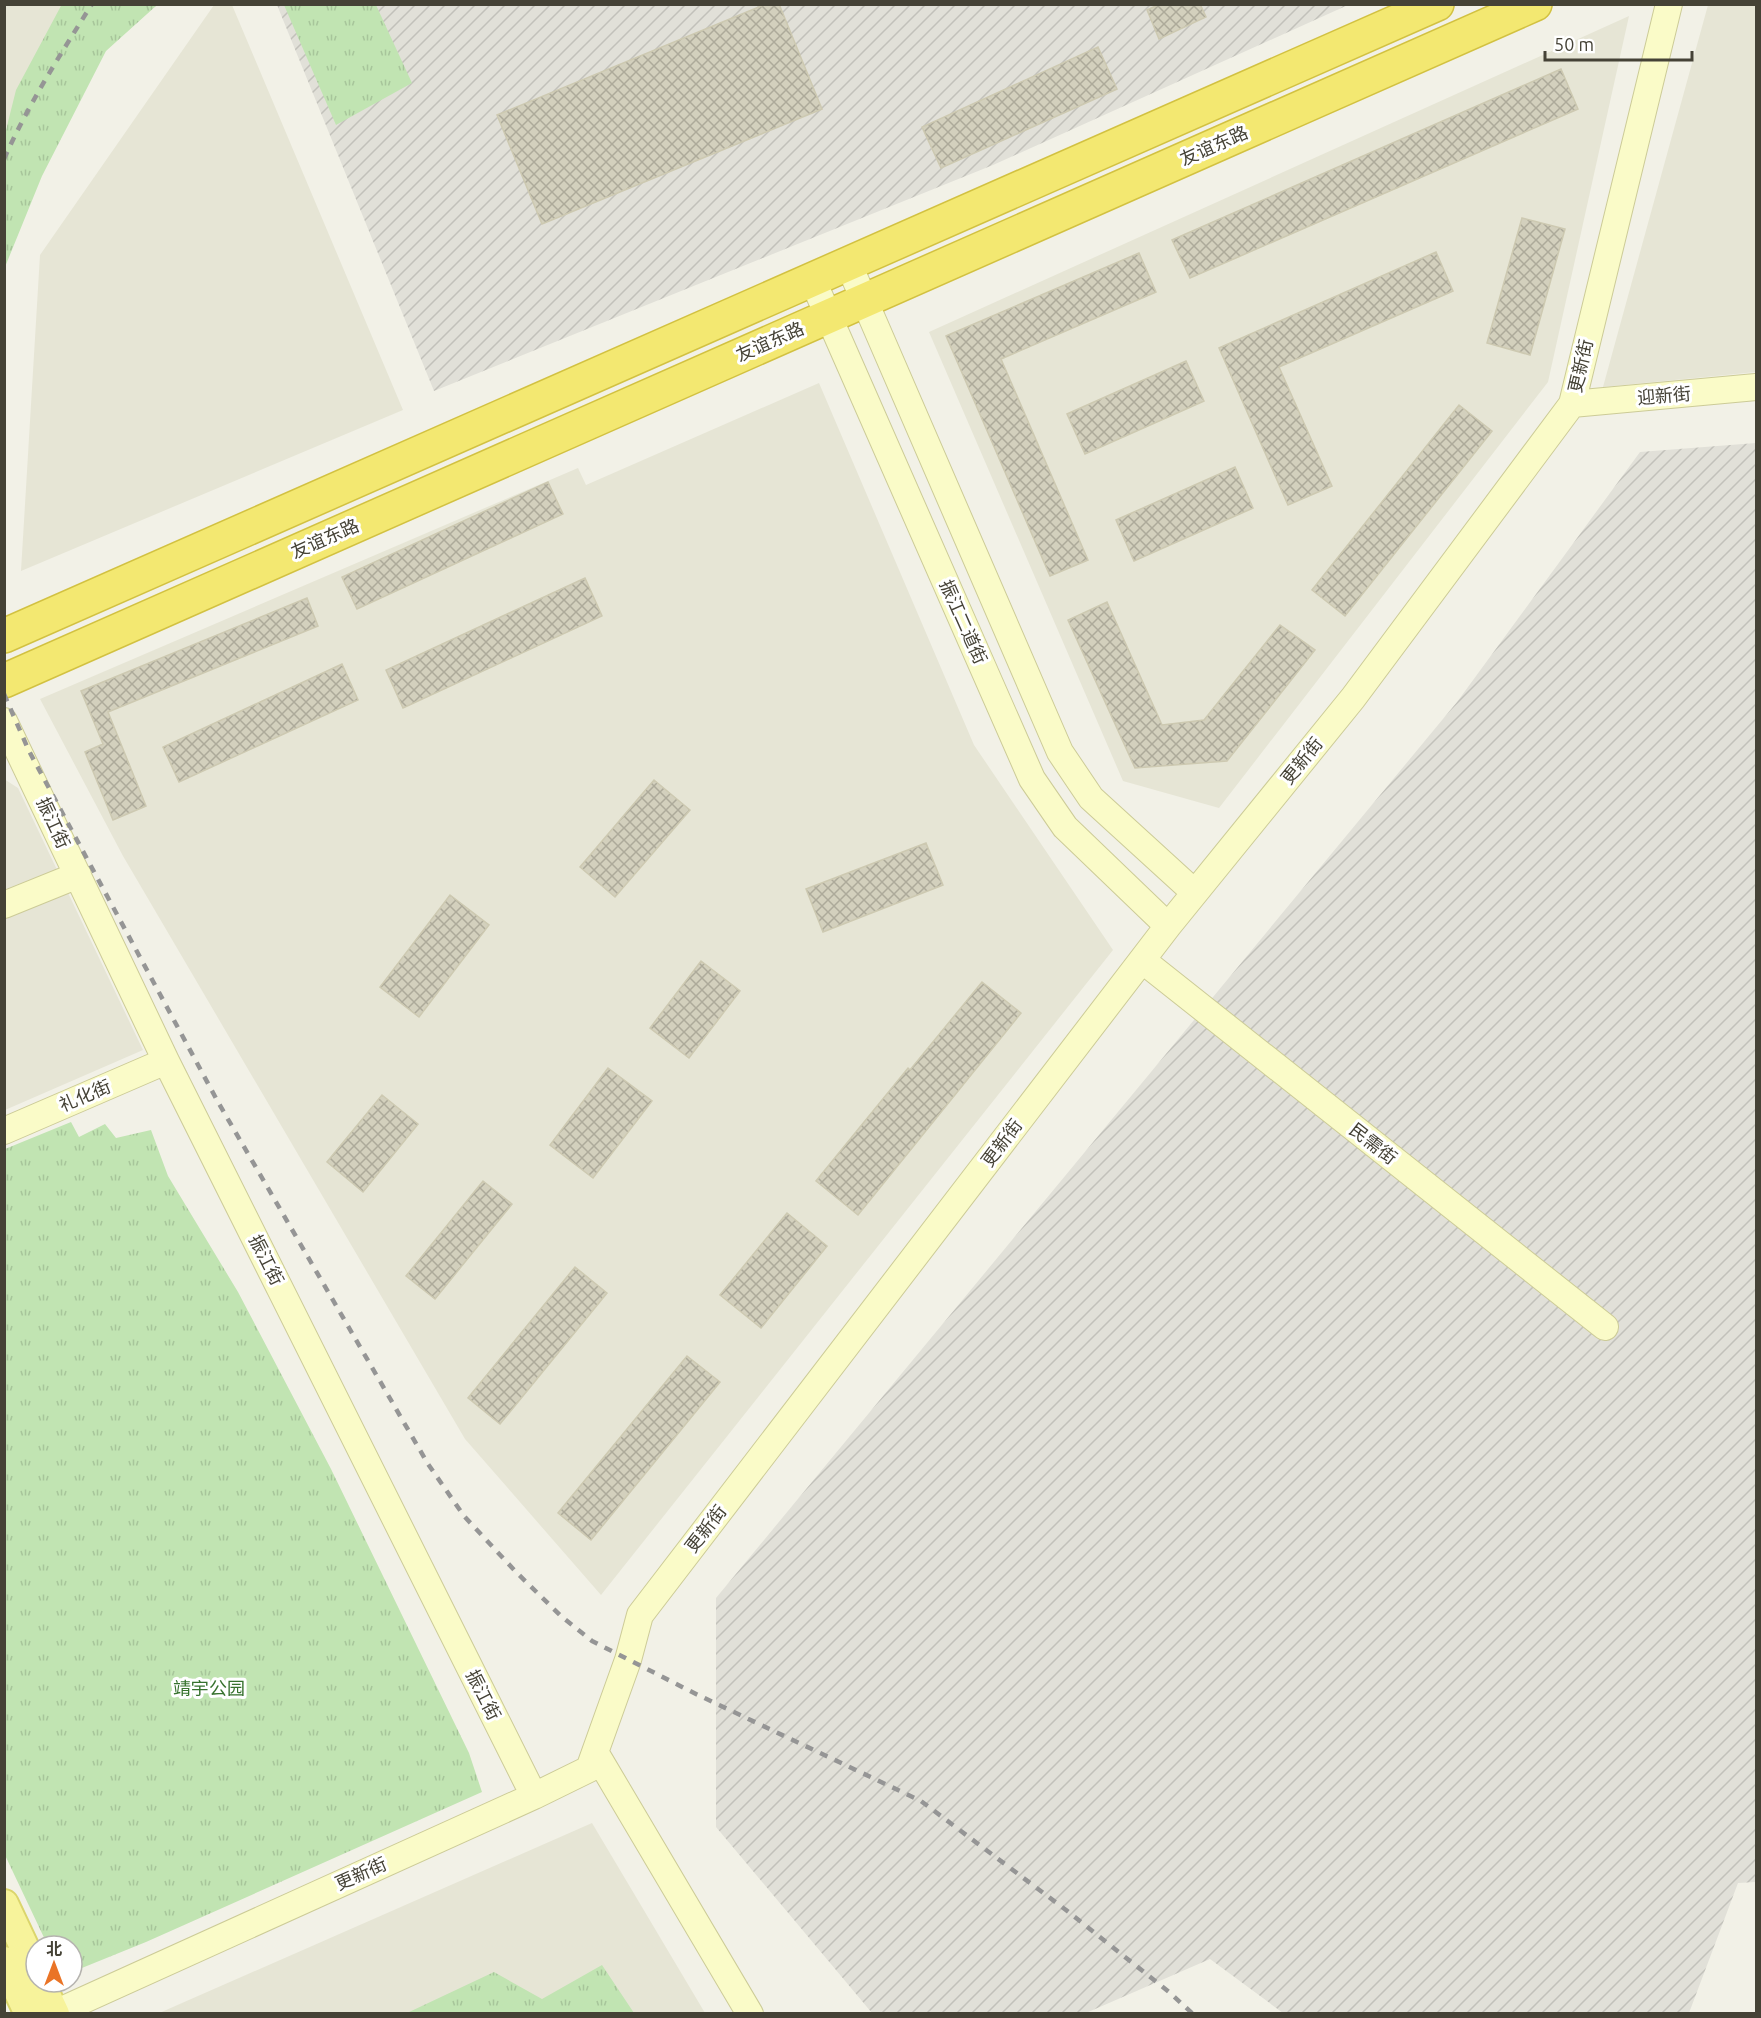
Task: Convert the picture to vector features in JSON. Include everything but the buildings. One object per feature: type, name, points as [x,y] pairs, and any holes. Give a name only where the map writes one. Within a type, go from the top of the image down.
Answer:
[{"type":"highway","points":[[4,636],[1437,4]]},
{"type":"highway","name":"友谊东路","points":[[4,681],[1535,4]]},
{"type":"main road","points":[[4,1904],[24,1946]]},
{"type":"main road","points":[[4,1961],[29,2013]]},
{"type":"main road","points":[[46,1994],[55,2013]]},
{"type":"street","name":"更新街","points":[[55,2013],[534,1796],[592,1760],[628,1660],[640,1615],[1194,892],[1353,698],[1572,404],[1669,4]]},
{"type":"street","name":"振江二道街","points":[[849,265],[1060,752],[1091,798],[1194,892]]},
{"type":"street","name":"振江二道街","points":[[813,281],[1032,779],[1065,827],[1168,926]]},
{"type":"street","name":"迎新街","points":[[1572,404],[1756,387]]},
{"type":"street","name":"振江街","points":[[4,721],[166,1061],[534,1796]]},
{"type":"street","points":[[4,905],[78,875]]},
{"type":"street","name":"民需街","points":[[1142,960],[1605,1327]]},
{"type":"street","name":"礼化街","points":[[4,1131],[166,1061]]},
{"type":"street","points":[[592,1760],[737,2013]]},
{"type":"street","points":[[592,1760],[750,2013]]},
{"type":"shaded area","points":[[5,5],[77,5],[5,129]]},
{"type":"shaded area","points":[[214,5],[232,5],[403,410],[21,571],[40,255]]},
{"type":"shaded area","points":[[277,5],[1348,5],[993,165],[434,391]]},
{"type":"shaded area","points":[[1708,5],[1756,5],[1756,372],[1603,387]]},
{"type":"shaded area","points":[[1629,16],[1548,382],[1219,808],[1123,781],[929,332]]},
{"type":"shaded area","points":[[819,383],[974,745],[1113,950],[601,1595],[465,1439],[123,856],[40,699],[578,468],[586,485]]},
{"type":"shaded area","points":[[1756,443],[1756,1882],[1738,1883],[1689,2013],[1283,2013],[1210,1959],[1086,2013],[872,2013],[716,1827],[716,1598],[1457,702],[1640,452]]},
{"type":"shaded area","points":[[4,779],[18,788],[143,1050],[5,1110]]},
{"type":"shaded area","points":[[592,1823],[705,2013],[157,2014]]},
{"type":"green space","points":[[62,4],[157,5],[106,51],[42,176],[5,267],[5,134],[16,90]]},
{"type":"green space","points":[[284,5],[376,5],[412,83],[336,125]]},
{"type":"green space","name":"靖宇公园","points":[[71,1122],[79,1137],[105,1124],[116,1138],[151,1130],[168,1176],[238,1292],[331,1469],[469,1753],[482,1792],[146,1942],[84,1967],[84,1934],[42,1934],[4,1853],[5,1149]]},
{"type":"green space","points":[[602,1965],[634,2013],[407,2013],[494,1972],[542,1999]]},
{"type":"railway","points":[[4,159],[56,61],[92,4]]},
{"type":"railway","points":[[4,694],[29,751],[218,1102],[428,1464],[464,1516],[562,1617],[592,1641],[696,1694],[921,1801],[1066,1910],[1169,1992],[1193,2014]]}]
